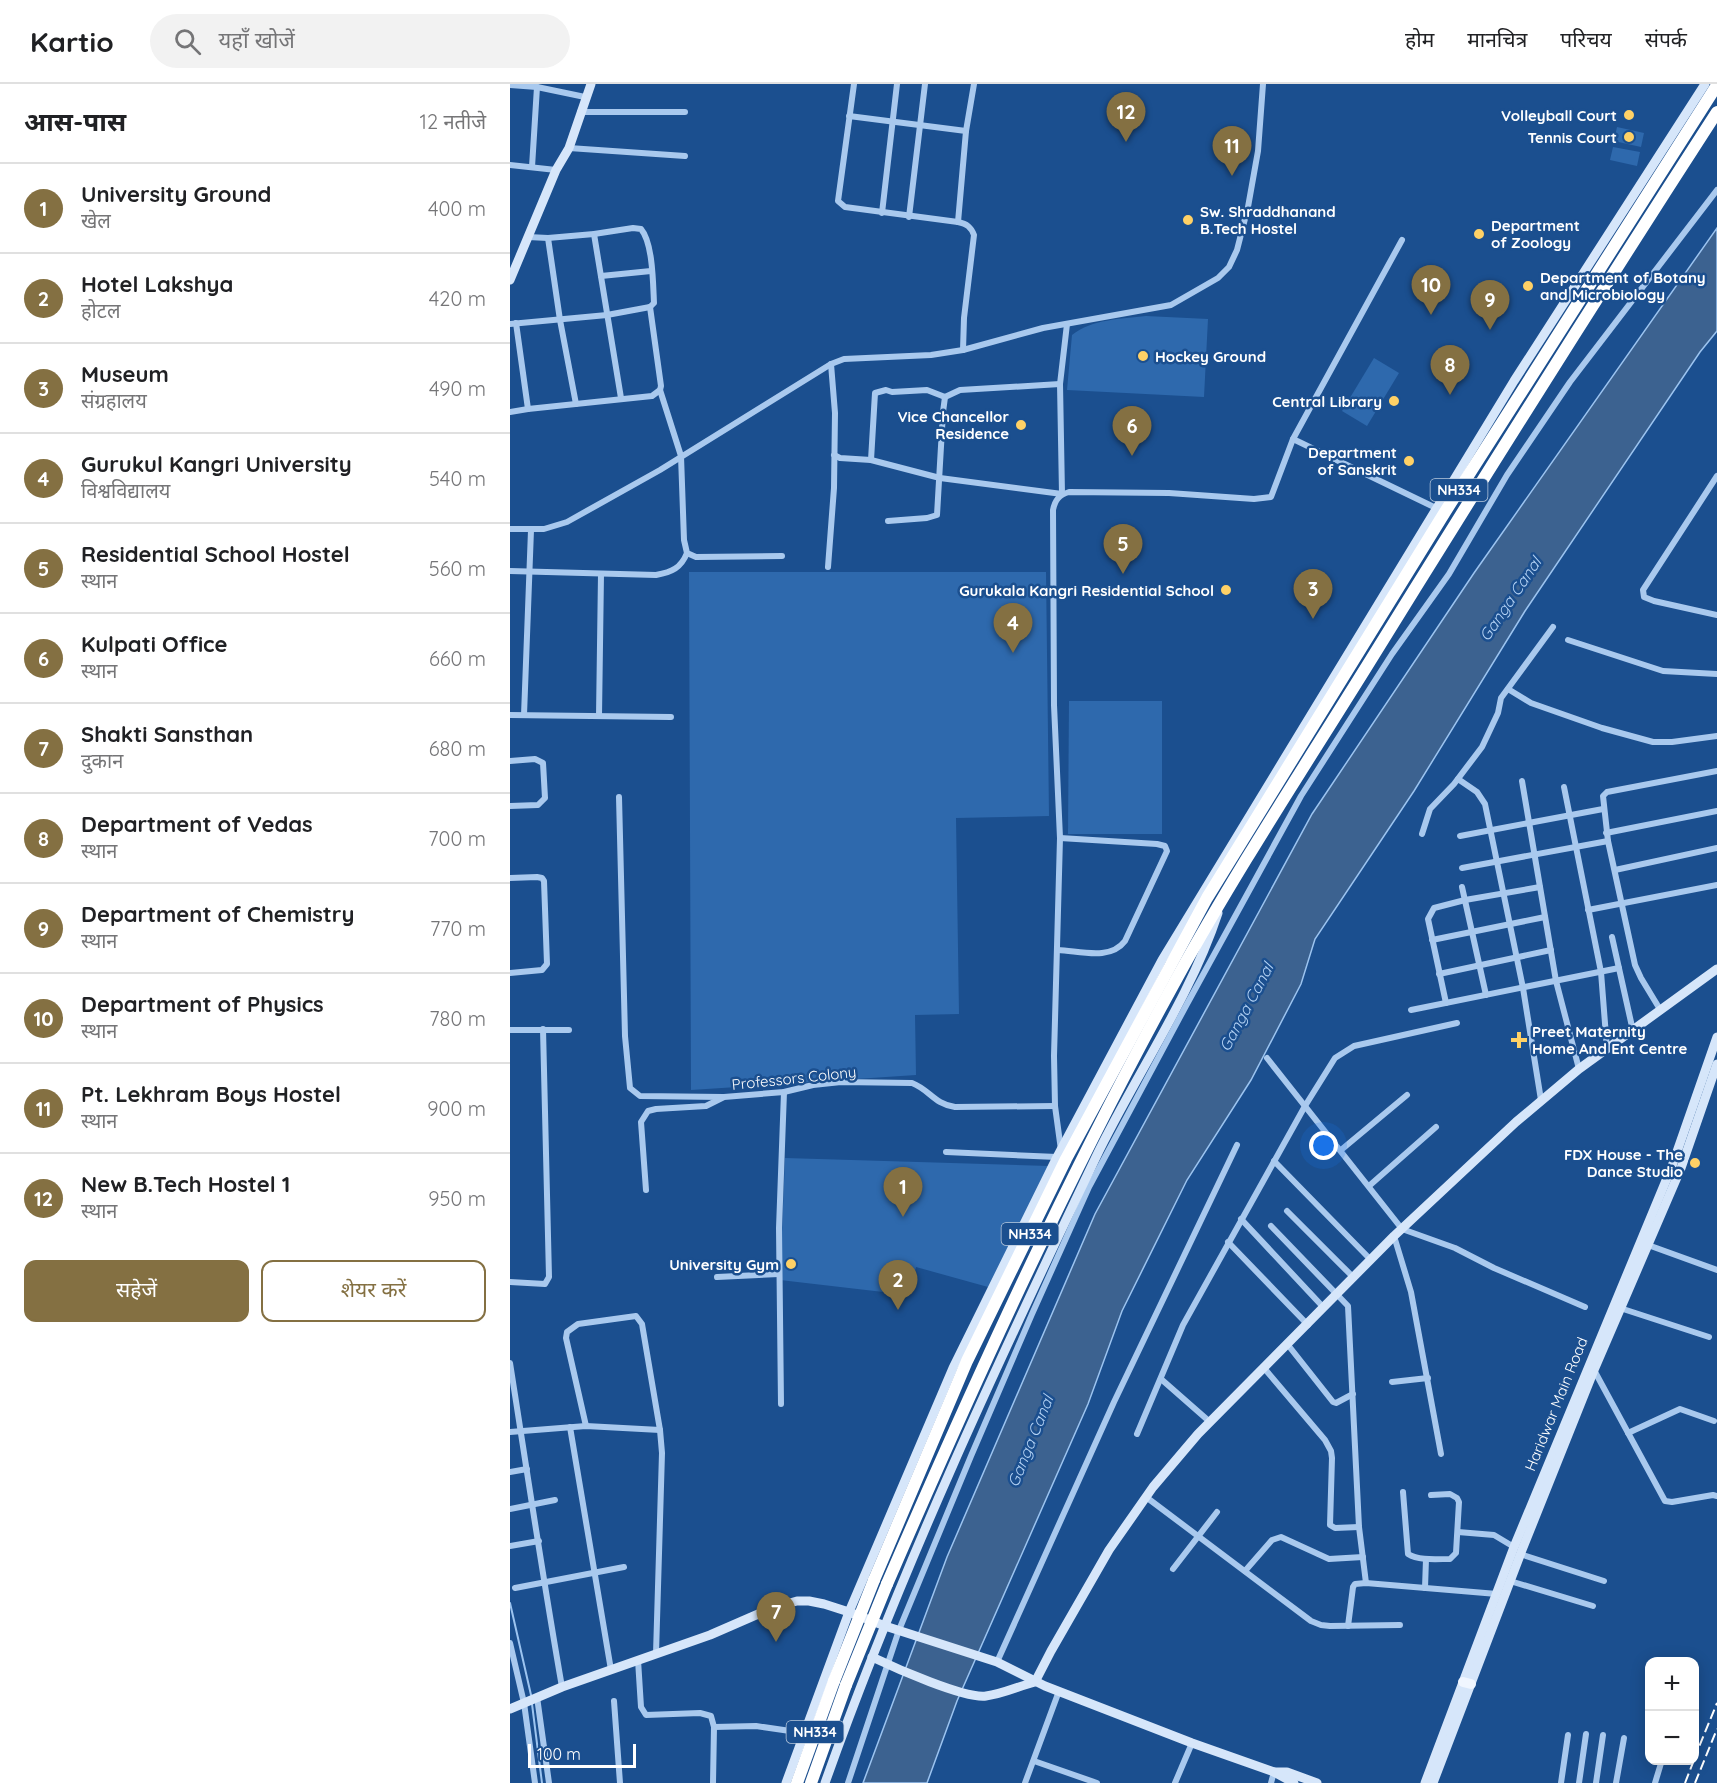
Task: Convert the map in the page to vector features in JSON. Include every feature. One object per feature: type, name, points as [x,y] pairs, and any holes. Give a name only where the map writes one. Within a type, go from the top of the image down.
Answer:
[{"type":"highway","name":"NH334","points":[[811,1783],[840,1683],[874,1580],[967,1361],[1066,1159],[1207,898],[1445,512],[1717,85]]},
{"type":"highway","name":"NH334","points":[[796,1783],[887,1584],[956,1425],[1120,1083],[1179,975],[1223,899],[1456,521],[1717,112]]},
{"type":"street","points":[[510,279],[556,170],[569,148],[591,84]]},
{"type":"street","points":[[854,84],[838,201],[845,207],[958,222],[969,227],[975,235],[964,318],[963,350]]},
{"type":"street","points":[[882,213],[897,84]]},
{"type":"street","points":[[909,217],[925,84]]},
{"type":"street","points":[[958,222],[966,131],[974,84]]},
{"type":"street","points":[[510,529],[544,529],[567,522],[681,456],[831,364],[844,359],[931,355],[963,350],[1043,328],[1171,305],[1218,278],[1228,267],[1237,250],[1248,207],[1258,151],[1263,84]]},
{"type":"street","points":[[786,1783],[849,1612],[953,1368],[1059,1154],[1162,960],[1514,381],[1705,84]]},
{"type":"street","points":[[510,85],[537,87],[585,97]]},
{"type":"street","points":[[532,166],[537,87]]},
{"type":"street","points":[[580,112],[685,112]]},
{"type":"street","points":[[849,116],[920,127],[966,131]]},
{"type":"street","points":[[569,148],[685,156]]},
{"type":"street","points":[[510,165],[556,170]]},
{"type":"street","points":[[848,1783],[891,1666],[899,1630],[971,1456],[1089,1187],[1187,1004],[1301,796],[1392,654],[1449,574],[1507,475],[1570,382],[1717,190]]},
{"type":"street","points":[[528,237],[548,238],[641,229],[646,236],[654,303],[650,307],[607,315],[513,324],[528,410]]},
{"type":"street","points":[[594,234],[621,398]]},
{"type":"street","points":[[548,238],[560,320],[576,404]]},
{"type":"street","points":[[834,455],[840,458],[871,460],[940,478],[1062,494],[1069,492],[1169,493],[1254,499],[1271,496],[1293,439],[1402,240]]},
{"type":"street","points":[[601,276],[651,271]]},
{"type":"street","points":[[510,571],[648,575],[669,572],[679,567],[687,553],[684,540],[681,456],[660,390],[650,307]]},
{"type":"street","points":[[1059,1154],[1054,1056],[1060,838],[1054,705],[1053,510],[1055,501],[1062,494],[1060,384],[1067,324]]},
{"type":"street","points":[[828,567],[835,413],[831,364]]},
{"type":"street","points":[[871,460],[875,393],[886,390],[892,392],[927,390],[945,397],[960,390],[1060,384]]},
{"type":"street","points":[[510,412],[652,396],[660,390]]},
{"type":"street","points":[[888,521],[935,517],[938,508],[945,397]]},
{"type":"street","points":[[1293,439],[1436,508]]},
{"type":"street","points":[[1717,476],[1643,590],[1644,597],[1653,602],[1717,615]]},
{"type":"street","points":[[524,715],[531,530]]},
{"type":"street","points":[[687,553],[696,557],[782,556]]},
{"type":"street","points":[[599,716],[601,574]]},
{"type":"street","points":[[1422,834],[1430,809],[1482,747],[1498,713],[1501,698],[1553,627]]},
{"type":"street","points":[[1568,640],[1663,671],[1717,674]]},
{"type":"street","points":[[1508,689],[1531,703],[1550,710],[1653,742],[1717,736]]},
{"type":"street","points":[[510,715],[671,717]]},
{"type":"street","points":[[510,761],[535,759],[543,763],[545,798],[538,805],[510,806]]},
{"type":"street","points":[[1661,1011],[1635,965],[1606,832],[1604,796],[1607,792],[1717,771]]},
{"type":"street","points":[[1458,778],[1477,792],[1485,804],[1523,988],[1540,1100]]},
{"type":"street","points":[[1522,781],[1556,981],[1579,1069]]},
{"type":"street","points":[[1564,787],[1601,972],[1607,1050]]},
{"type":"street","points":[[619,798],[625,1024],[630,1088],[640,1096],[724,1097]]},
{"type":"street","points":[[1460,836],[1603,809]]},
{"type":"street","points":[[1606,832],[1717,811]]},
{"type":"street","points":[[1058,950],[1107,953],[1120,948],[1167,851],[1166,846],[1157,844],[1060,838]]},
{"type":"street","points":[[1462,868],[1608,841]]},
{"type":"street","points":[[1615,870],[1717,848]]},
{"type":"street","points":[[510,878],[537,877],[544,881],[548,964],[542,970],[510,973]]},
{"type":"street","points":[[1588,910],[1717,885]]},
{"type":"street","points":[[1462,887],[1486,995]]},
{"type":"street","points":[[1446,1003],[1428,919],[1434,908],[1465,900],[1540,887]]},
{"type":"street","points":[[825,1783],[885,1626],[999,1362],[1101,1147],[1193,975],[1223,899]]},
{"type":"street","points":[[1432,940],[1545,917]]},
{"type":"street","points":[[1612,937],[1633,1031]]},
{"type":"street","points":[[1439,974],[1551,950]]},
{"type":"street","points":[[1411,1010],[1619,968]]},
{"type":"street","points":[[872,1658],[968,1695],[985,1696],[1035,1682],[1109,1550],[1181,1452],[1394,1236],[1540,1100],[1717,969]]},
{"type":"street","points":[[1137,1434],[1184,1325],[1241,1219],[1331,1065],[1343,1051],[1354,1046],[1457,1023]]},
{"type":"street","points":[[510,1282],[540,1285],[545,1284],[549,1277],[543,1029]]},
{"type":"street","points":[[510,1030],[568,1030]]},
{"type":"street","name":"Haridwar Main Road","points":[[1425,1783],[1510,1581],[1517,1550],[1672,1166],[1717,1037]]},
{"type":"street","points":[[1267,1058],[1402,1229],[1455,1248],[1494,1268],[1586,1307]]},
{"type":"street","name":"Haridwar Main Road","points":[[1433,1783],[1497,1594],[1681,1168],[1717,1064]]},
{"type":"street","name":"Professors Colony","points":[[646,1190],[641,1122],[648,1111],[656,1109],[706,1106],[724,1097],[784,1092],[813,1085],[841,1082],[908,1082],[919,1086],[937,1101],[948,1106],[1055,1106]]},
{"type":"street","points":[[781,1404],[779,1274],[784,1092]]},
{"type":"street","points":[[1341,1150],[1407,1095]]},
{"type":"street","points":[[1369,1186],[1436,1127]]},
{"type":"street","points":[[997,1662],[1114,1402],[1237,1145]]},
{"type":"street","points":[[946,1152],[1059,1154]]},
{"type":"street","points":[[1274,1161],[1371,1260]]},
{"type":"street","points":[[1287,1211],[1354,1278]]},
{"type":"street","points":[[1241,1219],[1324,1308]]},
{"type":"street","points":[[1271,1226],[1345,1301],[1349,1312],[1359,1527],[1366,1583]]},
{"type":"street","points":[[1394,1236],[1411,1292],[1441,1454]]},
{"type":"street","points":[[1228,1242],[1308,1325]]},
{"type":"street","points":[[1648,1245],[1717,1269]]},
{"type":"street","points":[[717,1277],[779,1274]]},
{"type":"street","points":[[1620,1308],[1709,1337]]},
{"type":"street","points":[[586,1426],[566,1338],[567,1332],[578,1324],[636,1316],[642,1324],[660,1430],[661,1483],[656,1654]]},
{"type":"street","points":[[1288,1345],[1333,1402],[1336,1403],[1353,1394]]},
{"type":"street","points":[[510,1363],[562,1687]]},
{"type":"street","points":[[1264,1368],[1325,1440],[1331,1451],[1330,1525],[1335,1528],[1359,1527]]},
{"type":"street","points":[[1594,1370],[1665,1501],[1717,1496]]},
{"type":"street","points":[[1392,1382],[1428,1378]]},
{"type":"street","points":[[1161,1379],[1210,1422]]},
{"type":"street","points":[[1628,1433],[1680,1409],[1714,1421]]},
{"type":"street","points":[[510,1432],[586,1426],[660,1430]]},
{"type":"street","points":[[570,1427],[611,1670]]},
{"type":"street","points":[[510,1472],[527,1469]]},
{"type":"street","points":[[1404,1492],[1406,1551],[1410,1556],[1426,1559],[1450,1559],[1456,1553],[1457,1498],[1450,1494],[1431,1495]]},
{"type":"street","points":[[1146,1497],[1311,1621],[1321,1625],[1400,1625]]},
{"type":"street","points":[[510,1509],[555,1500]]},
{"type":"street","points":[[1173,1569],[1217,1512]]},
{"type":"street","points":[[1458,1532],[1494,1535],[1517,1550],[1604,1581]]},
{"type":"street","points":[[1245,1571],[1277,1537],[1329,1559],[1363,1557]]},
{"type":"street","points":[[510,1546],[539,1541]]},
{"type":"street","points":[[1425,1588],[1426,1559]]},
{"type":"street","points":[[515,1588],[624,1567]]},
{"type":"street","points":[[1510,1581],[1593,1606]]},
{"type":"street","points":[[1348,1626],[1355,1584],[1497,1594]]},
{"type":"street","points":[[510,1709],[562,1687],[710,1635],[772,1608],[796,1601],[824,1604],[997,1662],[1035,1682],[1191,1743],[1274,1772],[1294,1783]]},
{"type":"street","points":[[510,1643],[524,1703],[535,1783]]},
{"type":"street","points":[[638,1660],[642,1712],[651,1715],[706,1714],[711,1716],[714,1727],[713,1783]]},
{"type":"street","points":[[1025,1783],[1059,1691]]},
{"type":"street","points":[[537,1697],[549,1783]]},
{"type":"street","points":[[614,1701],[620,1783]]},
{"type":"street","points":[[714,1727],[756,1726],[804,1733]]},
{"type":"street","points":[[1579,1783],[1586,1734]]},
{"type":"street","points":[[1562,1783],[1568,1735]]},
{"type":"street","points":[[1596,1783],[1603,1735]]},
{"type":"street","points":[[1616,1783],[1624,1738]]},
{"type":"street","points":[[1175,1783],[1191,1743]]},
{"type":"street","points":[[1034,1761],[1097,1783]]},
{"type":"street","points":[[1655,1783],[1661,1765]]},
{"type":"street","points":[[1271,1783],[1274,1772]]},
{"type":"street","points":[[1274,1772],[1287,1772],[1317,1783]]},
{"type":"shaded area","name":"Tennis Court","points":[[1617,127],[1644,133],[1641,147],[1614,141]]},
{"type":"shaded area","name":"Tennis Court","points":[[1613,147],[1640,152],[1637,166],[1610,160]]},
{"type":"shaded area","points":[[1146,316],[1208,319],[1204,397],[1067,390],[1072,335],[1098,323]]},
{"type":"shaded area","points":[[1374,358],[1399,373],[1367,426],[1342,411]]},
{"type":"shaded area","points":[[689,572],[1046,572],[1049,816],[956,818],[959,1014],[915,1015],[916,1075],[691,1090]]},
{"type":"shaded area","points":[[1069,701],[1162,701],[1162,834],[1068,834]]},
{"type":"shaded area","points":[[785,1158],[1049,1166],[988,1287],[916,1267],[909,1295],[780,1280]]},
{"type":"water","name":"Ganga Canal","points":[[1717,228],[1717,331],[1700,352],[1525,611],[1414,791],[1315,939],[1301,984],[1251,1080],[1187,1180],[1122,1311],[1088,1404],[957,1701],[927,1783],[863,1783],[947,1557],[1095,1214],[1312,814],[1474,573]]},
{"type":"waterway","points":[[510,1603],[531,1695]]},
{"type":"waterway","points":[[532,1704],[542,1783]]},
{"type":"railway","points":[[1699,1747],[1717,1703]]},
{"type":"railway","points":[[1695,1783],[1717,1729]]},
{"type":"railway","points":[[1685,1783],[1692,1765]]},
{"type":"place","name":"Volleyball Court","points":[[1629,115]]},
{"type":"place","name":"Tennis Court","points":[[1629,137]]},
{"type":"place","name":"New B.Tech Hostel 1","points":[[1126,142]]},
{"type":"place","name":"Pt. Lekhram Boys Hostel","points":[[1232,176]]},
{"type":"place","name":"Sw. Shraddhanand B.Tech Hostel","points":[[1188,220]]},
{"type":"place","name":"Department of Zoology","points":[[1479,234]]},
{"type":"place","name":"Department of Botany and Microbiology","points":[[1528,286]]},
{"type":"place","name":"Department of Physics","points":[[1431,315]]},
{"type":"place","name":"Department of Chemistry","points":[[1490,330]]},
{"type":"place","name":"Hockey Ground","points":[[1143,356]]},
{"type":"place","name":"Department of Vedas","points":[[1450,395]]},
{"type":"place","name":"Central Library","points":[[1394,401]]},
{"type":"place","name":"Vice Chancellor Residence","points":[[1021,425]]},
{"type":"place","name":"Kulpati Office","points":[[1132,456]]},
{"type":"place","name":"Department of Sanskrit","points":[[1409,461]]},
{"type":"place","name":"Residential School Hostel","points":[[1123,574]]},
{"type":"place","name":"Gurukala Kangri Residential School","points":[[1226,590]]},
{"type":"place","name":"Museum","points":[[1313,619]]},
{"type":"place","name":"Gurukul Kangri University","points":[[1013,653]]},
{"type":"place","name":"Preet Maternity Home And Ent Centre","points":[[1519,1040]]},
{"type":"place","name":"FDX House - The Dance Studio","points":[[1695,1163]]},
{"type":"place","name":"University Ground","points":[[903,1217]]},
{"type":"place","name":"University Gym","points":[[791,1264]]},
{"type":"place","name":"Hotel Lakshya","points":[[898,1310]]},
{"type":"place","name":"Shakti Sansthan","points":[[776,1642]]}]
